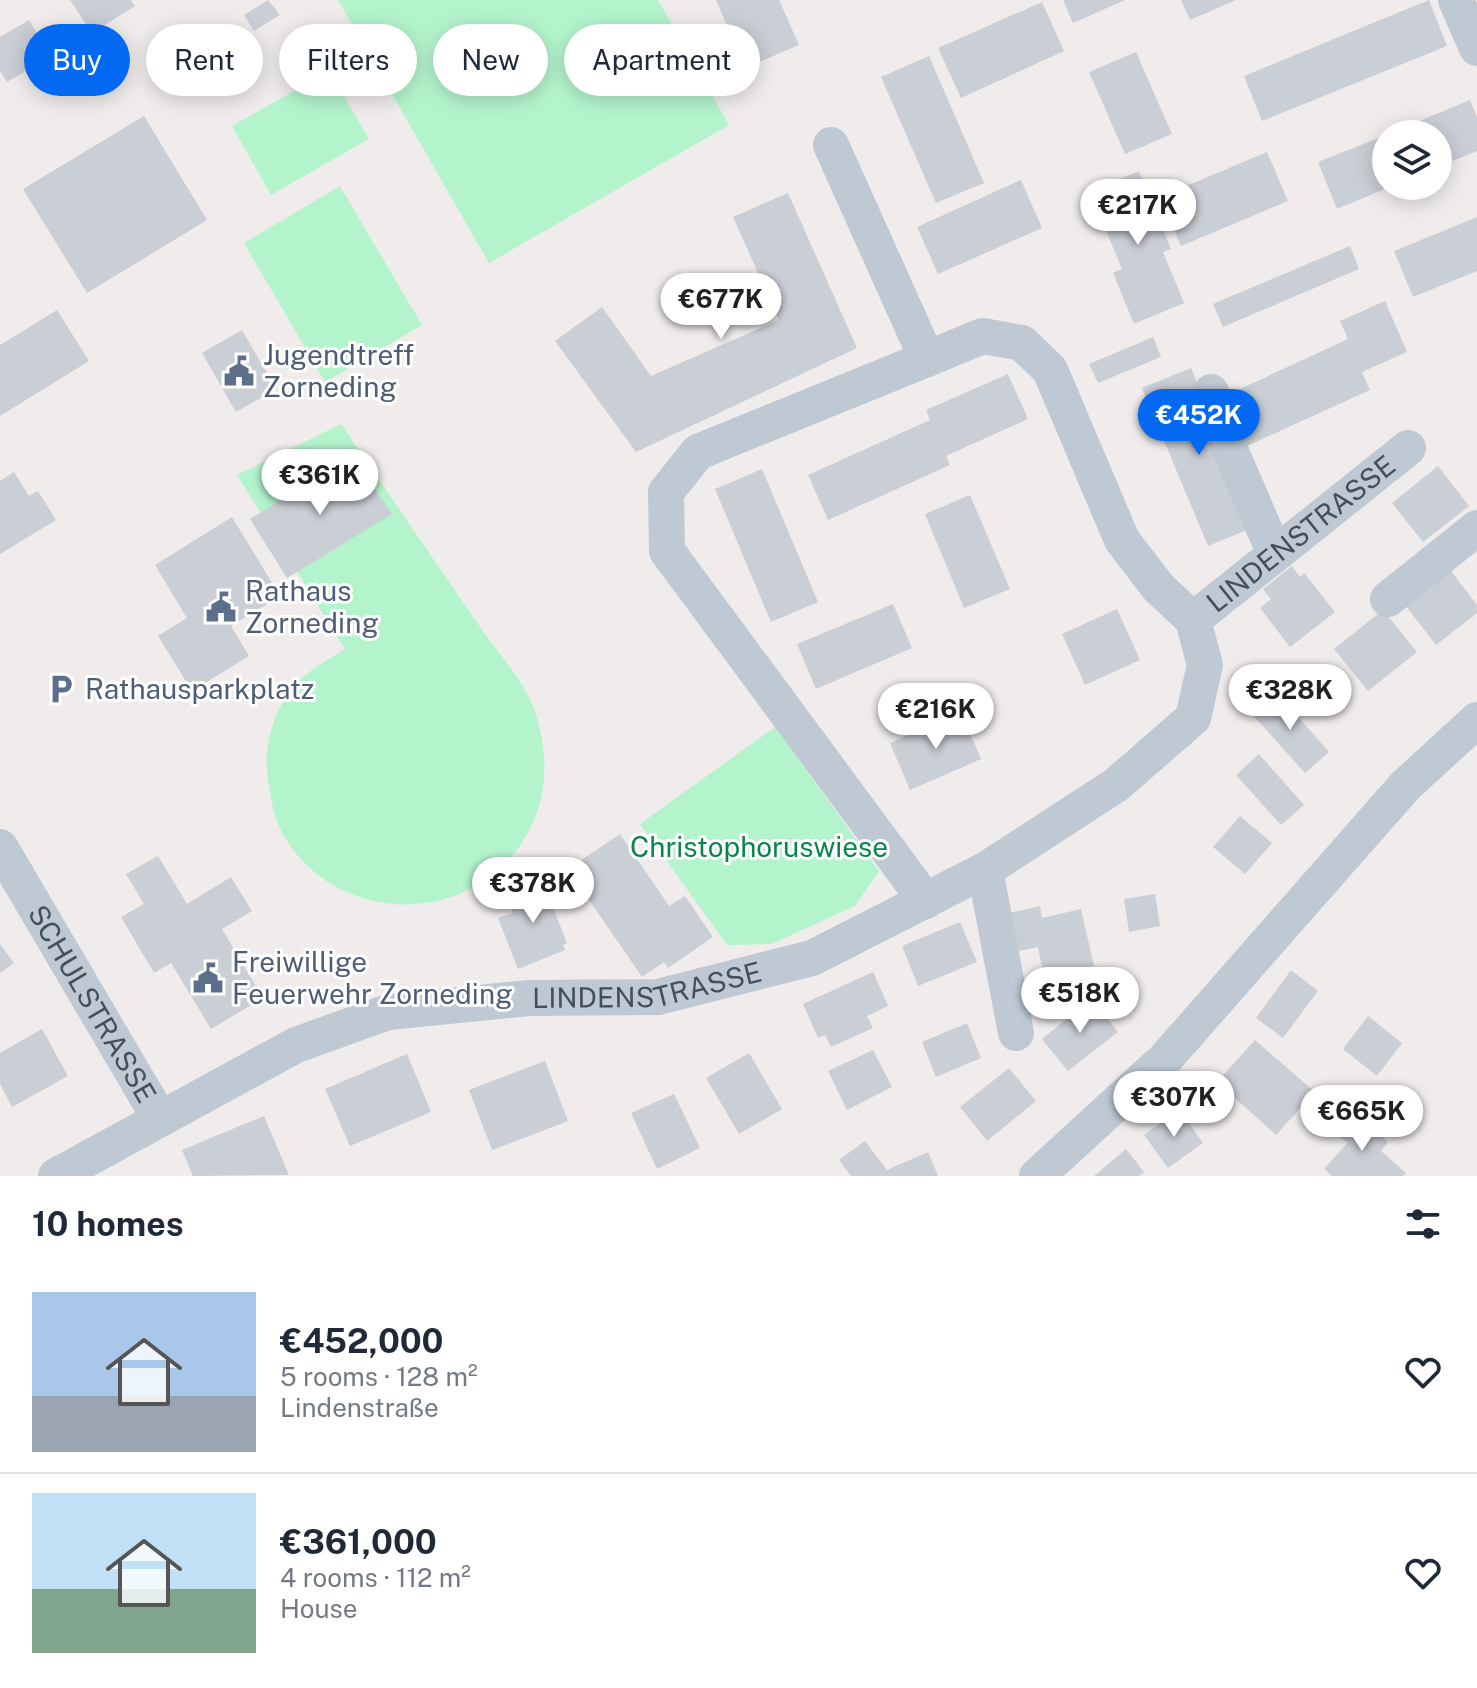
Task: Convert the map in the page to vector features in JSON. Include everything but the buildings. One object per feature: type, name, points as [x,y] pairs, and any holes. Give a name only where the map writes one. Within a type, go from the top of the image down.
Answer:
[{"type":"street","points":[[1456,0],[1477,48]]},
{"type":"street","points":[[831,145],[927,359]]},
{"type":"street","name":"LINDENSTRASSE","points":[[56,1176],[296,1045],[388,1012],[529,998],[658,997],[812,958],[926,901],[985,870],[1116,785],[1193,718],[1205,665],[1193,620],[1158,587],[1122,540],[1050,370],[1022,343],[983,336],[698,452],[666,492],[667,551],[926,901]]},
{"type":"street","points":[[1211,392],[1208,398],[1275,554]]},
{"type":"street","name":"LINDENSTRASSE","points":[[1193,620],[1408,448]]},
{"type":"street","points":[[1388,599],[1477,528]]},
{"type":"street","points":[[1037,1176],[1165,1059],[1405,786],[1477,720]]},
{"type":"street","name":"SCHULSTRASSE","points":[[0,847],[160,1119]]},
{"type":"street","points":[[985,870],[1016,1033]]},
{"type":"green space","points":[[338,0],[658,0],[672,24],[564,24],[564,96],[713,96],[729,125],[489,263],[393,96],[417,96],[417,24],[352,24]]},
{"type":"green space","points":[[285,96],[344,96],[369,139],[271,195],[232,126]]},
{"type":"green space","points":[[340,186],[422,325],[325,382],[244,243]]},
{"type":"green space","points":[[341,424],[516,676],[534,709],[543,745],[541,798],[529,831],[519,847],[496,872],[468,890],[437,901],[405,904],[373,901],[342,890],[314,872],[291,847],[278,823],[271,797],[268,743],[279,709],[303,677],[345,649],[237,475]]},
{"type":"green space","name":"Christophoruswiese","points":[[775,727],[879,871],[855,906],[771,944],[727,945],[640,824]]},
{"type":"place","name":"Jugendtreff Zorneding","points":[[239,371]]},
{"type":"place","name":"Rathaus Zorneding","points":[[221,607]]},
{"type":"place","name":"Rathausparkplatz","points":[[61,689]]},
{"type":"place","name":"Freiwillige Feuerwehr Zorneding","points":[[208,978]]}]
